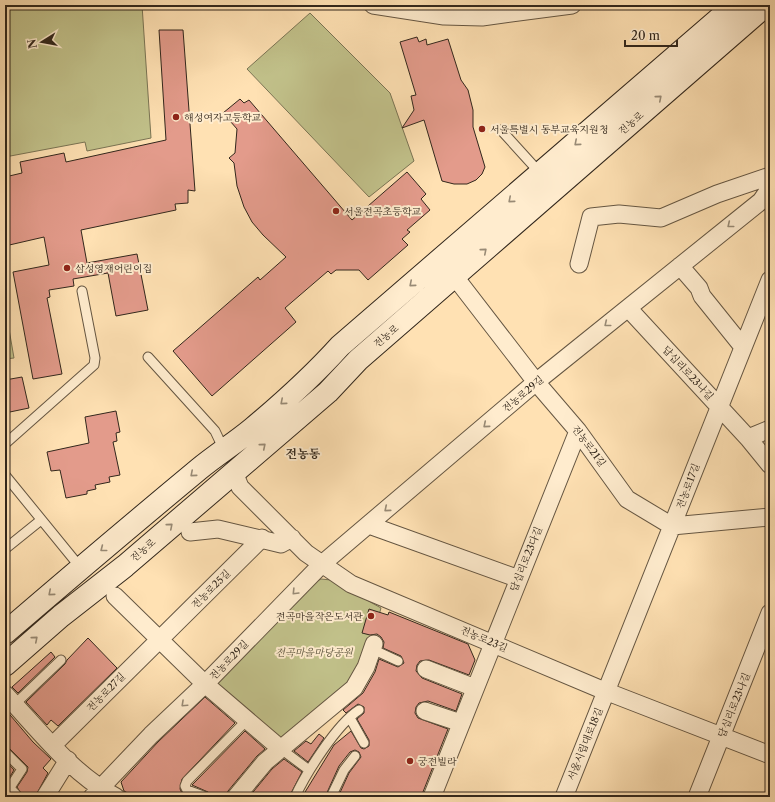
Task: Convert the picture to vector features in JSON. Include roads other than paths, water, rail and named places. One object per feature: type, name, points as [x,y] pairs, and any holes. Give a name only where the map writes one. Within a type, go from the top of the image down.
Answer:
[{"type":"main road","name":"전농로","points":[[5,665],[106,592],[229,461],[262,420],[312,376],[340,346],[547,182],[766,5]]},
{"type":"main road","name":"전농로","points":[[5,633],[80,567],[328,392],[358,360],[455,277],[547,182],[730,7]]},
{"type":"main road","points":[[80,567],[106,592]]},
{"type":"street","points":[[373,5],[444,16],[482,18],[572,5]]},
{"type":"street","points":[[579,264],[591,217],[620,214],[661,218],[717,194],[770,176]]},
{"type":"street","name":"전농로29길","points":[[103,794],[122,765],[205,684],[322,564],[536,382],[680,266],[767,200]]},
{"type":"street","points":[[680,266],[699,288],[702,296],[743,346]]},
{"type":"street","name":"전농로21길","points":[[455,277],[536,382],[578,431],[627,499],[672,526]]},
{"type":"street","name":"전농로17길","points":[[607,692],[770,280]]},
{"type":"street","name":"답십리로23나길","points":[[628,308],[748,438],[770,465]]},
{"type":"street","points":[[748,438],[770,429]]},
{"type":"street","name":"답십리로23다길","points":[[432,797],[578,431]]},
{"type":"street","name":"전농로23길","points":[[229,461],[240,487],[306,553],[351,584],[607,692],[770,755]]},
{"type":"street","points":[[672,526],[770,517]]},
{"type":"street","points":[[368,525],[519,579]]},
{"type":"street","points":[[190,532],[218,529],[262,538],[281,544],[292,538]]},
{"type":"street","name":"전농로25길","points":[[159,640],[262,538]]},
{"type":"street","points":[[106,592],[205,684],[281,749]]},
{"type":"street","name":"답십리로23나길","points":[[697,797],[770,613]]},
{"type":"street","name":"전농로27길","points":[[53,745],[159,640]]},
{"type":"street","points":[[236,797],[259,768],[354,688],[366,667],[373,647]]},
{"type":"street","points":[[426,668],[475,688]]},
{"type":"street","name":"서울시립대로18길","points":[[564,797],[607,692]]},
{"type":"street","points":[[10,699],[53,745],[103,794]]},
{"type":"street","points":[[425,711],[461,723]]},
{"type":"street","points":[[45,797],[68,760]]},
{"type":"lane","points":[[501,130],[547,182]]},
{"type":"lane","points":[[5,444],[94,365],[95,358],[82,291]]},
{"type":"lane","points":[[148,357],[215,431],[229,461]]},
{"type":"lane","points":[[5,475],[80,567]]},
{"type":"lane","points":[[5,548],[41,520]]},
{"type":"lane","points":[[373,647],[398,661]]},
{"type":"lane","points":[[10,699],[62,660]]},
{"type":"lane","points":[[295,797],[309,770],[350,718],[359,710]]},
{"type":"lane","points":[[350,718],[364,743]]},
{"type":"lane","points":[[206,797],[187,790],[185,786],[187,781],[247,720]]},
{"type":"lane","points":[[281,749],[309,770]]},
{"type":"lane","points":[[5,752],[22,768],[8,793]]},
{"type":"lane","points":[[331,797],[344,770],[355,756]]},
{"type":"place","name":"해성여자고등학교","points":[[176,117]]},
{"type":"place","name":"서울특별시 동부교육지원청","points":[[482,129]]},
{"type":"place","name":"서울전곡초등학교","points":[[336,211]]},
{"type":"place","name":"삼성영재어린이집","points":[[67,268]]},
{"type":"place","name":"전곡마을작은도서관","points":[[371,616]]},
{"type":"place","name":"궁전빌라","points":[[410,761]]},
{"type":"district","name":"전농동","points":[[303,453]]},
{"type":"park label","name":"전곡마을마당공원","points":[[314,652]]}]
